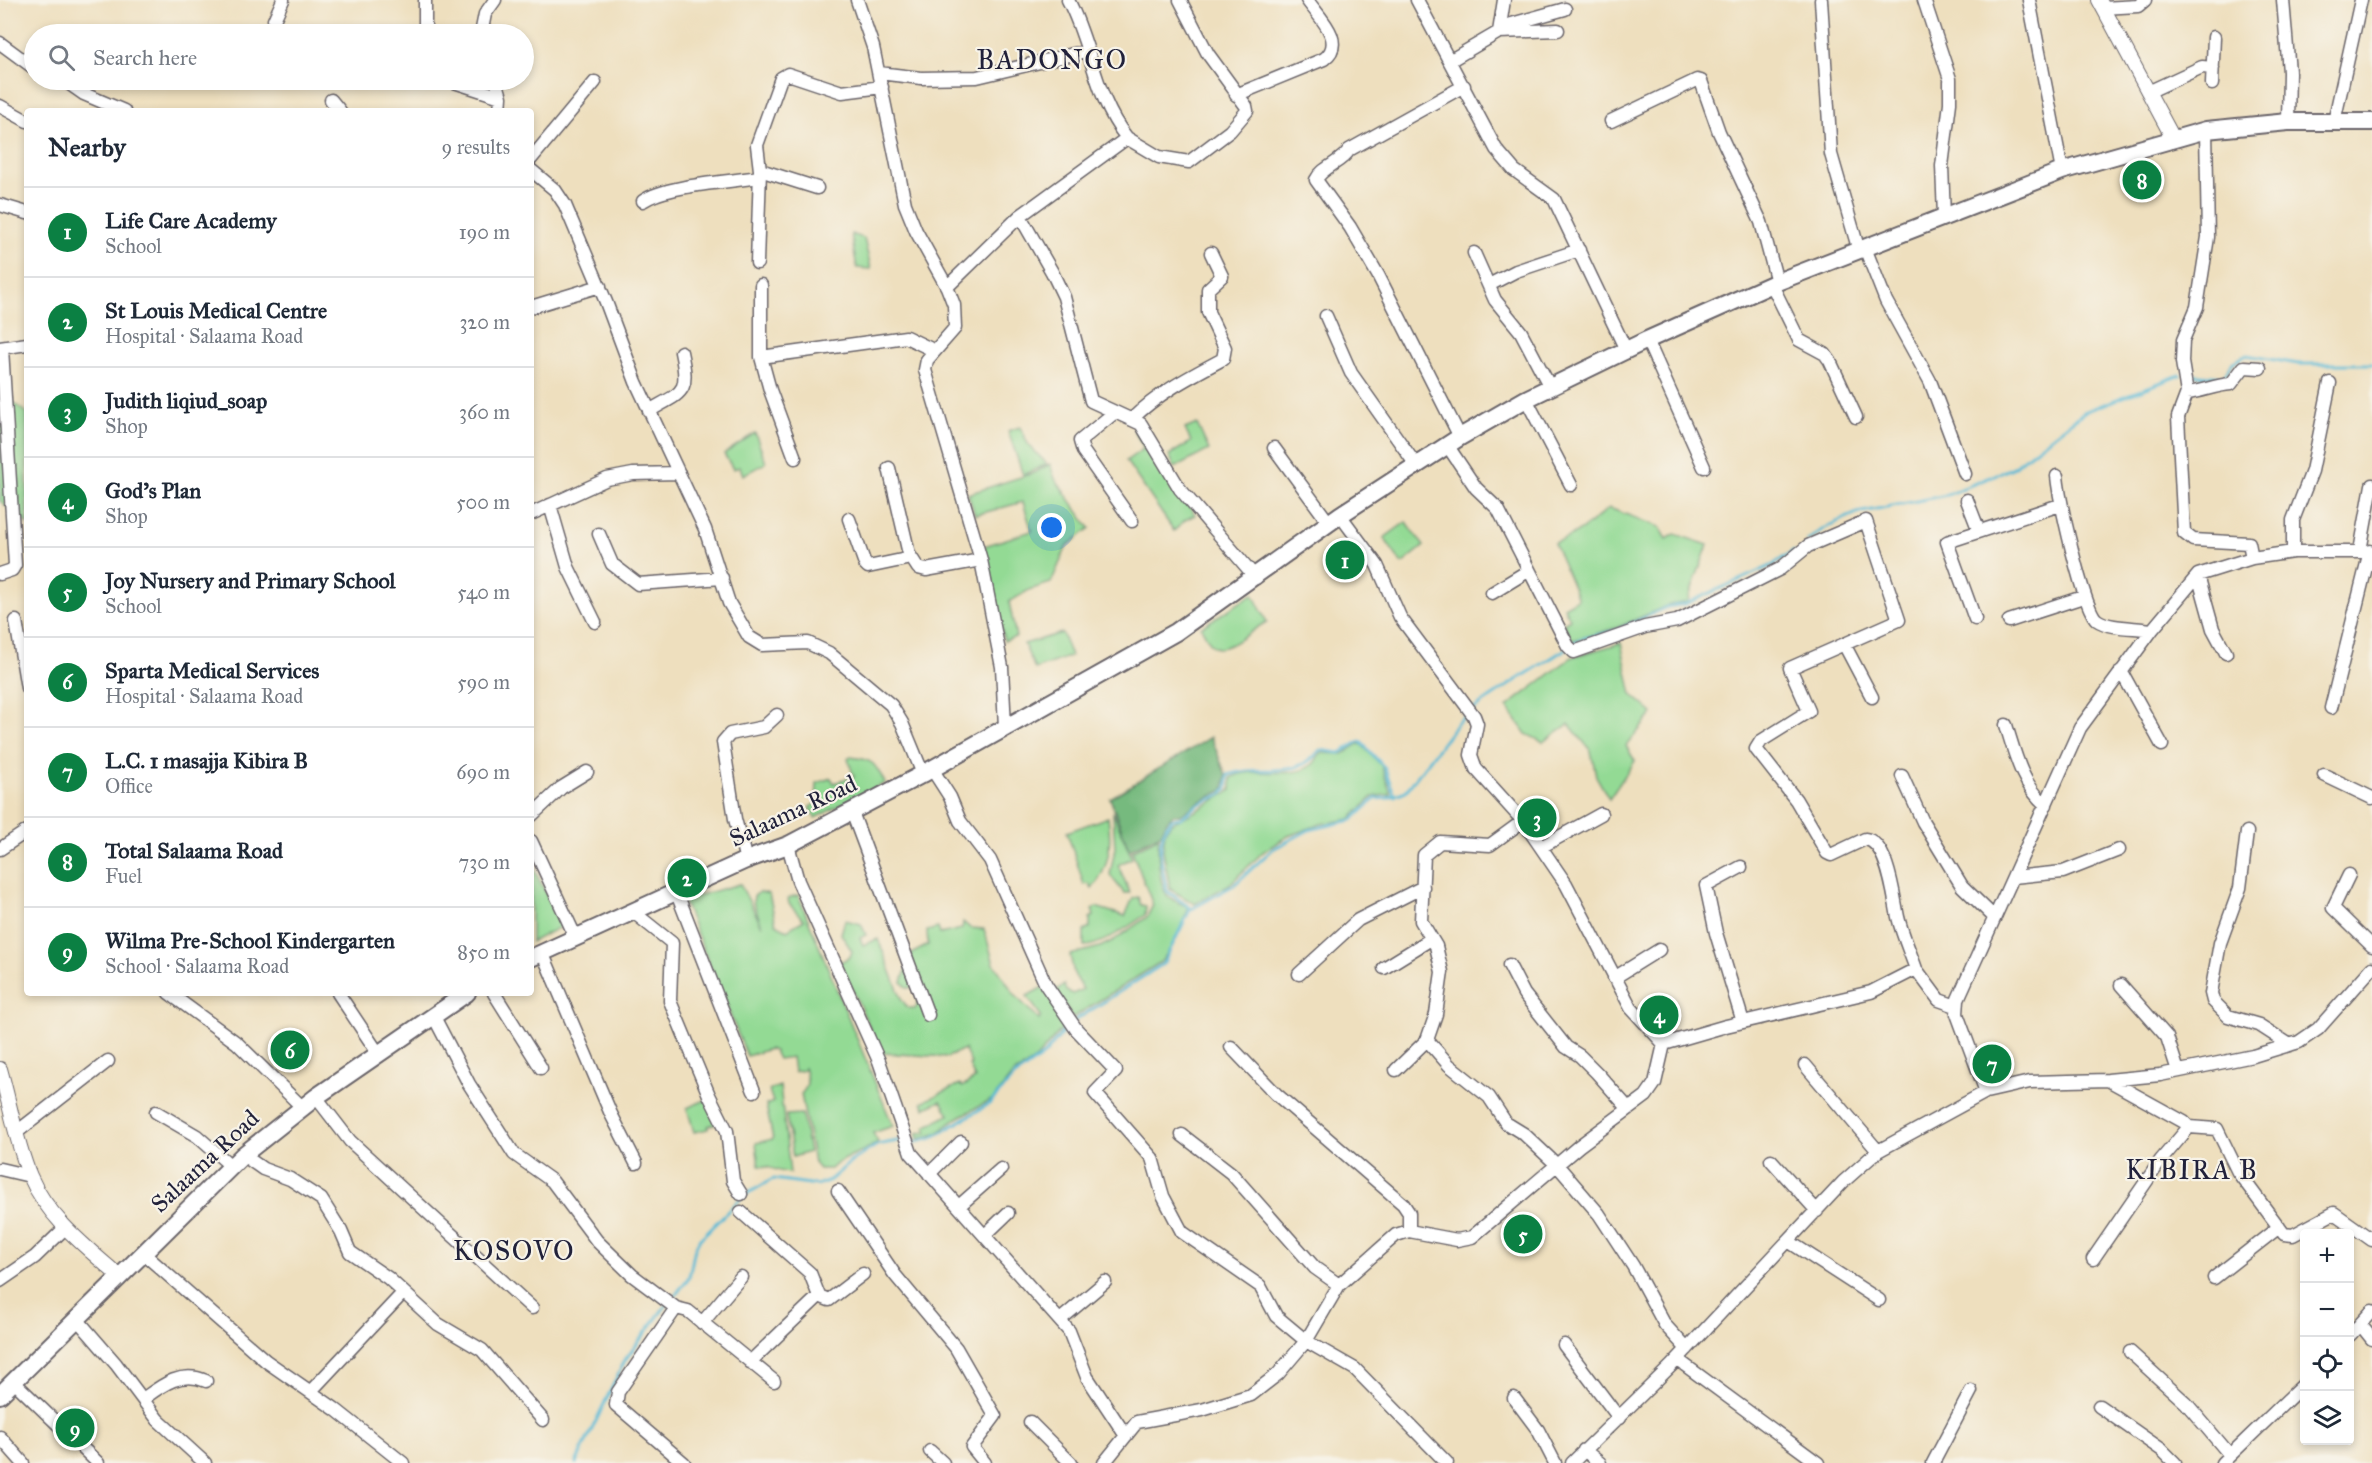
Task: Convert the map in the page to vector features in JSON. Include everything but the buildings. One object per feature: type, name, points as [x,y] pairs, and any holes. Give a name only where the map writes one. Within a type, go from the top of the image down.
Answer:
[{"type":"main road","name":"Salaama Road","points":[[536,955],[746,860],[788,845],[928,771],[1176,632],[1256,578],[1335,519],[1454,441],[1526,399],[1647,340],[1775,284],[2062,171],[2206,130],[2288,122],[2372,122]]},
{"type":"main road","name":"Salaama Road","points":[[0,1395],[237,1160],[302,1107],[462,996]]},
{"type":"street","points":[[274,20],[283,0]]},
{"type":"street","points":[[425,0],[426,24]]},
{"type":"street","points":[[483,24],[485,14],[495,0]]},
{"type":"street","points":[[857,0],[879,73],[904,204],[947,287],[956,320],[950,335],[935,351],[924,370],[942,422],[981,560],[1002,667],[1005,727]]},
{"type":"street","points":[[1068,0],[1102,97],[1114,122],[1126,138],[1159,157],[1189,162],[1230,131],[1244,116],[1246,106],[1208,54],[1180,0]]},
{"type":"street","points":[[1236,95],[1324,59],[1332,53],[1335,43],[1331,34],[1307,0]]},
{"type":"street","points":[[1417,0],[1501,156],[1514,170],[1554,199],[1626,350]]},
{"type":"street","points":[[1500,30],[1504,0]]},
{"type":"street","points":[[1821,0],[1831,154],[1862,249],[1886,300],[1930,381],[1965,474]]},
{"type":"street","points":[[1924,0],[1950,79],[1950,103],[1942,166],[1944,216]]},
{"type":"street","points":[[2028,0],[2062,171]]},
{"type":"street","points":[[2101,4],[2138,6],[2145,0]]},
{"type":"street","points":[[2283,0],[2289,72],[2288,122]]},
{"type":"street","points":[[2334,122],[2361,0]]},
{"type":"street","points":[[2101,4],[2173,138]]},
{"type":"street","points":[[1451,60],[1500,30],[1564,9]]},
{"type":"street","points":[[1500,30],[1558,30]]},
{"type":"street","points":[[2212,84],[2214,37]]},
{"type":"street","points":[[0,43],[24,61]]},
{"type":"street","points":[[879,73],[921,78],[976,77],[1086,51]]},
{"type":"street","points":[[2148,92],[2202,67],[2213,68]]},
{"type":"street","points":[[757,263],[759,173],[757,145],[785,74],[842,92],[882,87]]},
{"type":"street","points":[[1611,121],[1697,80],[1701,81],[1719,132],[1761,222],[1775,284],[1799,340],[1825,354],[1856,417]]},
{"type":"street","points":[[534,155],[595,82]]},
{"type":"street","points":[[1464,86],[1348,150],[1344,157],[1320,174],[1316,180],[1350,227],[1378,275],[1476,488],[1498,509],[1568,646],[1577,653],[1645,627],[1677,621],[1780,569],[1808,546],[1866,521],[1900,615],[1897,622],[1790,668],[1809,711],[1761,741],[1756,749],[1796,800],[1827,853],[1832,855],[1865,839],[1872,842],[1891,875],[1898,916],[1916,969],[1939,1000],[1956,1006]]},
{"type":"street","points":[[78,90],[117,108]]},
{"type":"street","points":[[479,90],[501,97]]},
{"type":"street","points":[[499,90],[500,108]]},
{"type":"street","points":[[331,100],[338,108]]},
{"type":"street","points":[[0,106],[24,119]]},
{"type":"street","points":[[2206,130],[2208,237],[2197,307],[2183,340],[2183,374],[2187,393],[2178,417],[2184,533],[2193,540],[2249,543],[2252,558]]},
{"type":"street","points":[[947,287],[1020,216],[1126,138]]},
{"type":"street","points":[[534,172],[555,190],[565,205],[600,286],[625,356],[705,529],[729,603],[755,643],[762,645],[796,643],[819,647],[891,705],[928,771],[950,797],[960,821],[990,860],[1040,974],[1076,1029],[1116,1071],[1095,1093],[1152,1158],[1163,1196],[1182,1232],[1260,1286],[1276,1316],[1306,1341],[1355,1369],[1447,1463]]},
{"type":"street","points":[[643,201],[651,196],[680,189],[759,173],[817,188]]},
{"type":"street","points":[[0,205],[24,212]]},
{"type":"street","points":[[1020,216],[1064,297],[1088,395],[1095,405],[1132,419],[1143,427],[1180,489],[1256,578]]},
{"type":"street","points":[[1489,285],[1516,271],[1579,250]]},
{"type":"street","points":[[1132,419],[1144,407],[1182,381],[1223,359],[1225,348],[1208,312],[1208,289],[1222,276],[1211,253]]},
{"type":"street","points":[[1474,253],[1495,300],[1521,332],[1550,387]]},
{"type":"street","points":[[761,285],[761,357],[770,390],[795,458]]},
{"type":"street","points":[[534,306],[600,286]]},
{"type":"street","points":[[1326,316],[1351,373],[1416,465]]},
{"type":"street","points":[[761,357],[906,337],[935,351]]},
{"type":"street","points":[[1647,340],[1704,467]]},
{"type":"street","points":[[0,574],[12,570],[15,565],[5,443],[1,348],[24,344]]},
{"type":"street","points":[[649,411],[680,393],[684,388],[686,377],[681,352]]},
{"type":"street","points":[[2187,393],[2198,392],[2209,386],[2231,384],[2244,367],[2260,368]]},
{"type":"street","points":[[2293,552],[2293,520],[2312,471],[2330,383]]},
{"type":"street","points":[[1526,399],[1572,485]]},
{"type":"street","points":[[1114,413],[1080,441],[1083,452],[1132,521]]},
{"type":"street","points":[[1274,448],[1377,565],[1400,617],[1477,724],[1471,755],[1476,769],[1523,821],[1541,847],[1566,884],[1631,1008],[1664,1044]]},
{"type":"street","points":[[890,468],[911,558],[918,568],[926,570],[981,560]]},
{"type":"street","points":[[534,513],[595,484],[619,476],[679,473]]},
{"type":"street","points":[[2057,476],[2060,505],[2069,528],[2083,597],[2092,616],[2099,621],[2152,630]]},
{"type":"street","points":[[2331,708],[2367,551],[2372,485]]},
{"type":"street","points":[[1967,500],[1979,531]]},
{"type":"street","points":[[550,505],[568,567],[595,622]]},
{"type":"street","points":[[1975,619],[1947,542],[2060,505]]},
{"type":"street","points":[[849,519],[868,567],[911,558]]},
{"type":"street","points":[[599,534],[612,564],[638,584],[722,578]]},
{"type":"street","points":[[1986,1092],[1965,1038],[1956,1006],[1964,982],[2080,728],[2152,630],[2198,575],[2252,558],[2293,552],[2367,551]]},
{"type":"street","points":[[1492,593],[1528,571]]},
{"type":"street","points":[[2198,575],[2213,629],[2226,653]]},
{"type":"street","points":[[2009,621],[2083,597]]},
{"type":"street","points":[[16,621],[24,670]]},
{"type":"street","points":[[1844,644],[1872,697]]},
{"type":"street","points":[[2121,671],[2162,745]]},
{"type":"street","points":[[746,860],[735,819],[723,742],[730,734],[764,727],[777,715]]},
{"type":"street","points":[[2006,725],[2019,765],[2034,795],[2046,805]]},
{"type":"street","points":[[534,813],[561,788],[587,772]]},
{"type":"street","points":[[1902,776],[1923,822],[1962,886],[1994,917]]},
{"type":"street","points":[[2324,776],[2372,798]]},
{"type":"street","points":[[852,812],[928,1015]]},
{"type":"street","points":[[1541,847],[1601,814]]},
{"type":"street","points":[[1396,1070],[1427,1040],[1436,1014],[1442,972],[1438,951],[1421,921],[1423,858],[1431,847],[1440,842],[1490,845],[1523,821]]},
{"type":"street","points":[[2247,832],[2240,888],[2220,943],[2211,993],[2213,1001],[2228,1016],[2259,1025],[2290,1045]]},
{"type":"street","points":[[0,849],[23,834]]},
{"type":"street","points":[[788,845],[798,881],[879,1061],[911,1153],[1060,1320],[1078,1351],[1087,1377],[1126,1436]]},
{"type":"street","points":[[534,847],[575,936]]},
{"type":"street","points":[[2013,877],[2063,872],[2119,850]]},
{"type":"street","points":[[1741,867],[1706,886],[1716,933],[1743,1022]]},
{"type":"street","points":[[2349,875],[2333,908],[2372,946]]},
{"type":"street","points":[[1299,974],[1358,920],[1423,887]]},
{"type":"street","points":[[676,891],[754,1091]]},
{"type":"street","points":[[632,911],[672,943],[670,1001],[709,1095],[727,1131],[733,1181],[741,1194]]},
{"type":"street","points":[[1384,968],[1431,939]]},
{"type":"street","points":[[1614,978],[1659,950]]},
{"type":"street","points":[[536,955],[636,1163]]},
{"type":"street","points":[[1509,965],[1524,994],[1566,1047],[1597,1072],[1628,1108]]},
{"type":"street","points":[[1572,1463],[1678,1360],[1817,1210],[1878,1151],[1986,1092],[2030,1082],[2108,1080],[2178,1071],[2253,1056],[2290,1045],[2308,1038],[2318,1029],[2372,968]]},
{"type":"street","points":[[1664,1044],[1743,1022],[1871,992],[1916,969]]},
{"type":"street","points":[[2121,985],[2159,1026],[2170,1045],[2178,1071]]},
{"type":"street","points":[[173,996],[237,1043],[302,1107]]},
{"type":"street","points":[[340,996],[378,1053]]},
{"type":"street","points":[[496,996],[542,1068]]},
{"type":"street","points":[[432,1015],[469,1084],[514,1154],[545,1174],[597,1241],[632,1275],[669,1303],[688,1311],[774,1381]]},
{"type":"street","points":[[1427,1040],[1431,1048],[1449,1065],[1489,1097],[1506,1123],[1524,1134],[1557,1165],[1606,1224],[1633,1266],[1650,1302],[1665,1325],[1687,1349]]},
{"type":"street","points":[[1104,1463],[1137,1422],[1202,1410],[1251,1395],[1278,1374],[1306,1341],[1339,1285],[1396,1235],[1409,1231],[1457,1240],[1472,1237],[1557,1165],[1646,1096],[1654,1083],[1664,1044]]},
{"type":"street","points":[[1231,1047],[1276,1094],[1403,1204],[1409,1213],[1409,1231]]},
{"type":"street","points":[[17,1131],[108,1061]]},
{"type":"street","points":[[1805,1065],[1878,1151]]},
{"type":"street","points":[[0,1069],[30,1176],[40,1195],[65,1228],[119,1276]]},
{"type":"street","points":[[2108,1080],[2177,1118],[2188,1127],[2217,1129],[2238,1172],[2284,1234],[2294,1235],[2334,1213],[2372,1240]]},
{"type":"street","points":[[316,1097],[350,1141],[532,1308]]},
{"type":"street","points":[[156,1112],[237,1160],[290,1179],[321,1199],[341,1231],[350,1252],[392,1281],[402,1294],[438,1324],[482,1350],[543,1420]]},
{"type":"street","points":[[2093,1259],[2161,1160],[2188,1127]]},
{"type":"street","points":[[1182,1135],[1200,1151],[1223,1165],[1316,1268],[1339,1285]]},
{"type":"street","points":[[929,1174],[961,1142]]},
{"type":"street","points":[[1771,1160],[1817,1210]]},
{"type":"street","points":[[0,1169],[30,1176]]},
{"type":"street","points":[[959,1206],[1001,1169]]},
{"type":"street","points":[[838,1191],[895,1275],[956,1348],[995,1416],[972,1447],[985,1463]]},
{"type":"street","points":[[741,1212],[810,1273],[819,1296]]},
{"type":"street","points":[[985,1235],[1008,1213]]},
{"type":"street","points":[[2214,1278],[2280,1227]]},
{"type":"street","points":[[0,1281],[35,1257],[65,1228]]},
{"type":"street","points":[[1788,1241],[1879,1300]]},
{"type":"street","points":[[143,1253],[266,1361],[311,1391],[403,1463]]},
{"type":"street","points":[[819,1296],[829,1299],[863,1274]]},
{"type":"street","points":[[702,1323],[741,1277]]},
{"type":"street","points":[[1060,1320],[1105,1282]]},
{"type":"street","points":[[311,1391],[402,1294]]},
{"type":"street","points":[[750,1362],[819,1296]]},
{"type":"street","points":[[669,1303],[618,1392],[616,1405],[684,1463]]},
{"type":"street","points":[[2354,1330],[2372,1311]]},
{"type":"street","points":[[76,1318],[116,1364],[158,1420],[205,1463]]},
{"type":"street","points":[[2360,1324],[2372,1339]]},
{"type":"street","points":[[1564,1345],[1619,1418]]},
{"type":"street","points":[[2130,1353],[2186,1403],[2226,1459],[2300,1388]]},
{"type":"street","points":[[1678,1360],[1818,1463]]},
{"type":"street","points":[[142,1399],[172,1379],[190,1377],[207,1381]]},
{"type":"street","points":[[13,1381],[98,1463]]},
{"type":"street","points":[[1933,1463],[1971,1390]]},
{"type":"street","points":[[1514,1398],[1538,1430],[1555,1463]]},
{"type":"street","points":[[2099,1406],[2162,1450],[2175,1463]]},
{"type":"street","points":[[1030,1422],[1071,1463]]},
{"type":"street","points":[[0,1437],[23,1463]]},
{"type":"street","points":[[930,1450],[943,1463]]},
{"type":"street","points":[[1584,1450],[1600,1463]]},
{"type":"green space","points":[[851,234],[864,238],[871,269],[857,268]]},
{"type":"green space","points":[[0,393],[24,411],[24,521],[0,501]]},
{"type":"green space","points":[[1197,424],[1209,450],[1175,468],[1169,455],[1191,442],[1185,429]]},
{"type":"green space","points":[[1139,425],[1195,515],[1185,520],[1174,531],[1126,461],[1144,448],[1134,431]]},
{"type":"green space","points":[[1020,427],[1028,444],[1047,464],[1023,475],[1008,431]]},
{"type":"green space","points":[[755,433],[766,463],[743,475],[740,467],[733,469],[724,454]]},
{"type":"green space","points":[[1050,464],[1055,479],[1090,528],[1067,546],[1051,583],[1029,590],[1009,602],[1016,637],[1004,641],[984,546],[1032,531],[1023,502],[975,515],[968,494],[1036,472]]},
{"type":"green space","points":[[1609,508],[1660,527],[1667,539],[1675,534],[1708,545],[1687,602],[1669,605],[1616,628],[1573,640],[1563,623],[1570,619],[1564,607],[1578,599],[1554,543],[1576,533]]},
{"type":"green space","points":[[1406,522],[1424,546],[1402,564],[1384,538]]},
{"type":"green space","points":[[1253,594],[1267,622],[1234,643],[1220,648],[1213,646],[1201,627]]},
{"type":"green space","points":[[1062,633],[1071,656],[1035,669],[1024,644]]},
{"type":"green space","points":[[1621,643],[1632,695],[1653,713],[1626,746],[1635,761],[1609,799],[1596,776],[1591,751],[1569,724],[1543,742],[1526,734],[1507,707],[1572,657]]},
{"type":"green space","points":[[1211,737],[1226,775],[1224,790],[1199,802],[1181,815],[1173,815],[1167,821],[1161,834],[1129,850],[1110,798]]},
{"type":"green space","points":[[1360,743],[1381,765],[1391,794],[1373,797],[1350,819],[1321,824],[1288,836],[1264,851],[1230,884],[1195,904],[1170,889],[1163,850],[1165,832],[1171,823],[1227,793],[1231,790],[1231,778],[1240,774],[1294,772],[1313,764],[1321,753],[1343,754]]},
{"type":"green space","points":[[850,757],[872,763],[885,783],[815,818],[810,807],[816,803],[817,783],[831,778],[834,783],[854,777],[848,759]]},
{"type":"green space","points":[[1113,812],[1132,858],[1118,865],[1130,893],[1124,893],[1110,875],[1115,848]]},
{"type":"green space","points":[[1108,817],[1110,837],[1106,864],[1092,889],[1089,884],[1084,885],[1067,832]]},
{"type":"green space","points":[[1159,837],[1159,867],[1164,890],[1171,899],[1189,907],[1175,942],[1161,962],[1072,1018],[1056,990],[1064,985],[1066,991],[1073,994],[1083,989],[1074,974],[1070,955],[1100,947],[1147,917],[1153,905],[1132,851]]},
{"type":"green space","points":[[534,869],[562,926],[534,940]]},
{"type":"green space","points":[[740,884],[762,926],[753,902],[754,896],[760,892],[769,894],[776,924],[787,930],[804,920],[789,904],[788,898],[798,895],[893,1126],[873,1133],[878,1142],[836,1164],[831,1169],[819,1169],[814,1163],[801,1094],[807,1085],[804,1067],[804,1070],[794,1072],[792,1057],[778,1059],[774,1051],[769,1049],[747,1056],[683,900]]},
{"type":"green space","points":[[1138,897],[1141,905],[1146,906],[1145,915],[1107,939],[1084,946],[1084,931],[1090,928],[1090,918],[1094,916],[1092,909],[1096,907],[1125,916],[1133,898]]},
{"type":"green space","points":[[845,920],[861,924],[866,935],[860,938],[863,945],[878,939],[902,1000],[908,1008],[916,1008],[918,998],[914,987],[907,988],[902,982],[911,954],[928,945],[927,931],[938,928],[940,934],[962,929],[963,922],[970,928],[984,929],[994,964],[1015,995],[1039,1020],[1041,1016],[1027,996],[1043,987],[1067,1023],[1034,1061],[1013,1074],[993,1099],[959,1117],[936,1134],[918,1139],[916,1133],[927,1132],[925,1127],[949,1115],[941,1101],[925,1108],[922,1102],[960,1084],[962,1087],[975,1079],[969,1065],[971,1063],[964,1049],[948,1057],[881,1053],[840,962],[850,957],[852,951],[841,934]]},
{"type":"green space","points":[[780,1086],[790,1173],[759,1166],[756,1143],[773,1139],[766,1105],[773,1102],[769,1090]]},
{"type":"green space","points":[[710,1098],[724,1121],[708,1126],[708,1129],[694,1132],[687,1108]]},
{"type":"green space","points":[[802,1114],[809,1152],[793,1157],[786,1115]]},
{"type":"waterway","points":[[2187,374],[2223,377],[2233,362],[2247,355],[2298,364],[2372,364]]},
{"type":"waterway","points":[[1808,540],[1828,526],[1857,513],[1947,495],[2012,468],[2084,412],[2180,375]]},
{"type":"waterway","points":[[1572,644],[1580,639],[1616,631],[1667,607],[1685,604],[1773,565],[1793,551]]},
{"type":"waterway","points":[[1473,710],[1567,648]]},
{"type":"waterway","points":[[1074,1021],[1163,964],[1190,910],[1234,885],[1273,849],[1309,830],[1352,820],[1375,799],[1387,798],[1406,791],[1458,722],[1468,714]]},
{"type":"waterway","points":[[1192,909],[1167,891],[1160,854],[1162,835],[1172,819],[1181,818],[1197,805],[1222,794],[1227,788],[1228,775],[1240,772],[1289,769],[1310,760],[1320,750],[1340,753],[1360,741],[1384,767],[1395,796]]},
{"type":"waterway","points":[[912,1143],[932,1138],[989,1104],[1015,1076],[1044,1055],[1068,1026]]},
{"type":"waterway","points":[[745,1195],[773,1179],[817,1185],[830,1180],[852,1161],[877,1145],[903,1140]]},
{"type":"waterway","points":[[672,1300],[689,1277],[695,1248],[700,1239],[740,1199]]},
{"type":"waterway","points":[[576,1463],[625,1360],[667,1304]]},
{"type":"place","name":"Total Salaama Road","points":[[2142,180]]},
{"type":"place","name":"Life Care Academy","points":[[1345,560]]},
{"type":"place","name":"Judith liqiud_soap","points":[[1537,818]]},
{"type":"place","name":"St Louis Medical Centre","points":[[687,878]]},
{"type":"place","name":"God's Plan","points":[[1659,1015]]},
{"type":"place","name":"Sparta Medical Services","points":[[290,1050]]},
{"type":"place","name":"L.C. 1 masajja Kibira B","points":[[1992,1064]]},
{"type":"place","name":"Joy Nursery and Primary School","points":[[1523,1234]]},
{"type":"place","name":"Wilma Pre-School Kindergarten","points":[[75,1428]]},
{"type":"district","name":"BADONGO","points":[[1052,59]]},
{"type":"district","name":"KIBIRA B","points":[[2192,1169]]},
{"type":"district","name":"KOSOVO","points":[[514,1250]]}]
